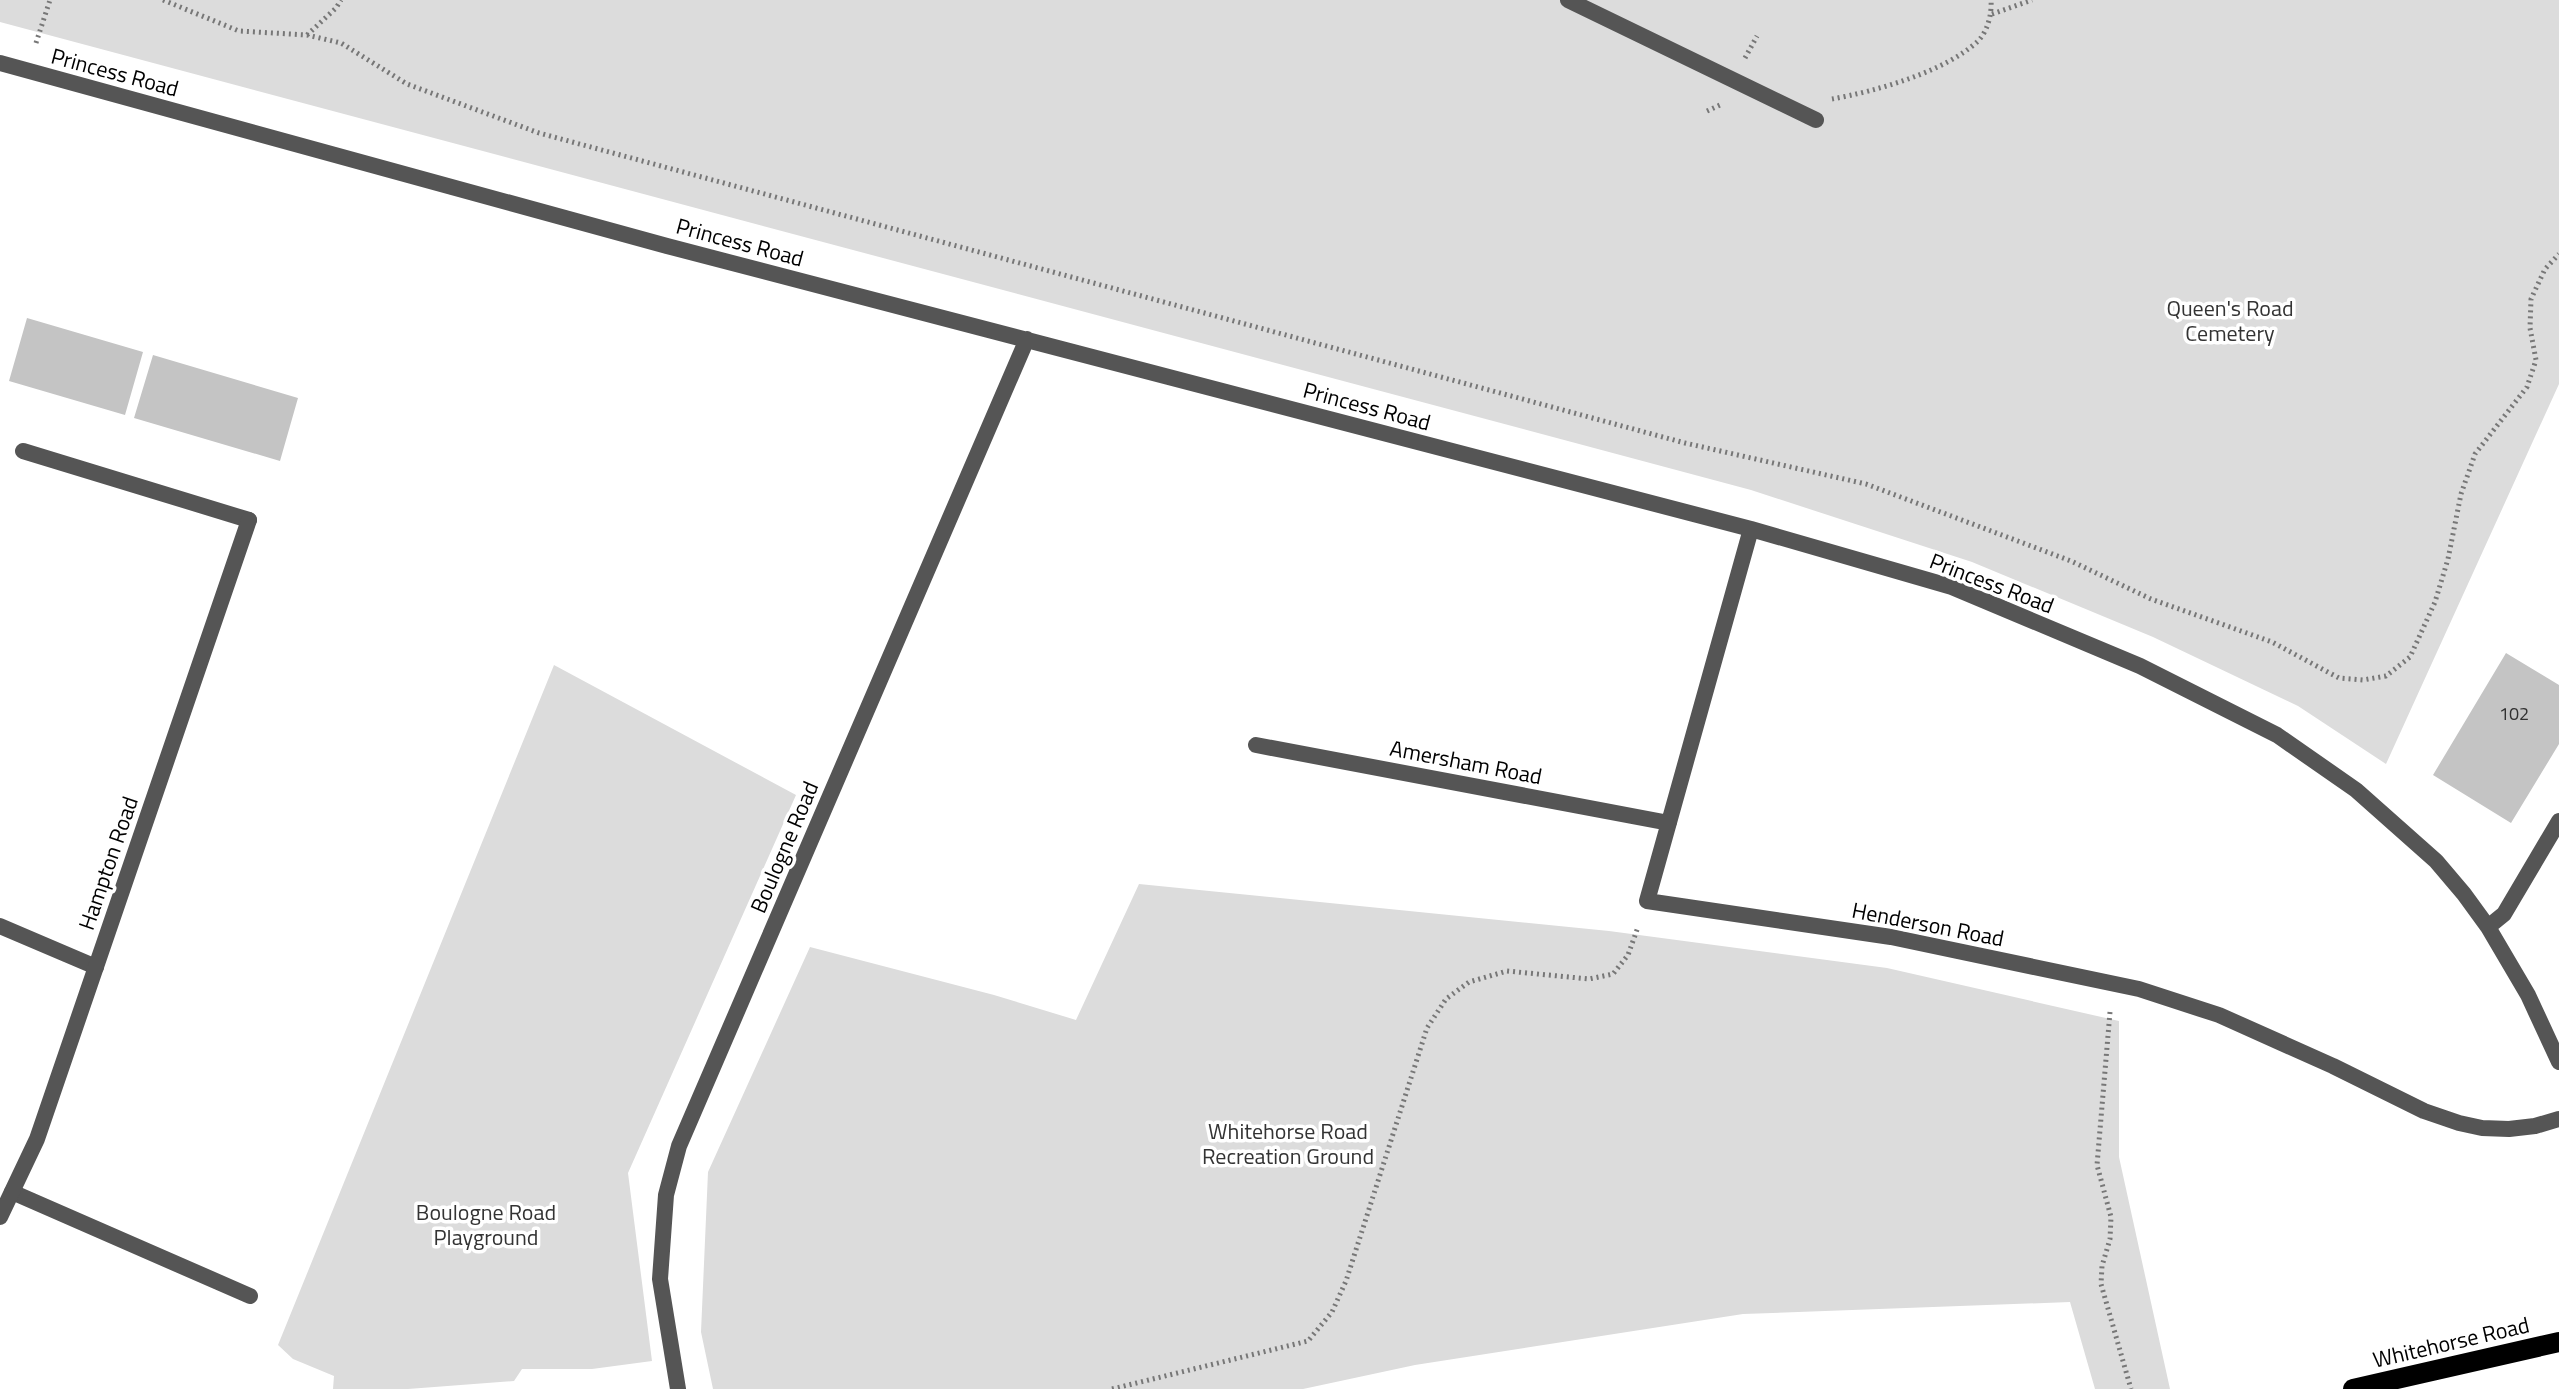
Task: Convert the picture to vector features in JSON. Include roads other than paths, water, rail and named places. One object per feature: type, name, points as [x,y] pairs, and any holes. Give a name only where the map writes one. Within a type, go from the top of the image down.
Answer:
[{"type":"main road","name":"Whitehorse Road","points":[[2353,1389],[2559,1342]]},
{"type":"street","points":[[1568,0],[1816,120]]},
{"type":"street","name":"Princess Road","points":[[0,63],[667,246],[1751,529],[1952,587],[2140,666],[2277,735],[2356,790],[2436,861],[2488,927],[2528,995],[2559,1062]]},
{"type":"street","name":"Boulogne Road","points":[[678,1389],[660,1279],[666,1195],[679,1146],[1027,339]]},
{"type":"street","name":"Hampton Road","points":[[0,1217],[37,1139],[249,520],[23,451]]},
{"type":"street","points":[[1669,823],[1751,529]]},
{"type":"street","name":"Amersham Road","points":[[1256,745],[1669,823]]},
{"type":"street","points":[[2488,927],[2504,914],[2559,821]]},
{"type":"street","name":"Henderson Road","points":[[1669,823],[1647,901],[1891,937],[2114,983],[2219,1015],[2424,1111],[2459,1123],[2509,1129],[2559,1119]]},
{"type":"street","points":[[0,926],[96,967]]},
{"type":"street","points":[[12,1192],[250,1296]]},
{"type":"park label","name":"Queen's Road Cemetery","points":[[2230,320]]},
{"type":"park label","name":"Whitehorse Road Recreation Ground","points":[[1288,1144]]},
{"type":"park label","name":"Boulogne Road Playground","points":[[486,1224]]}]
